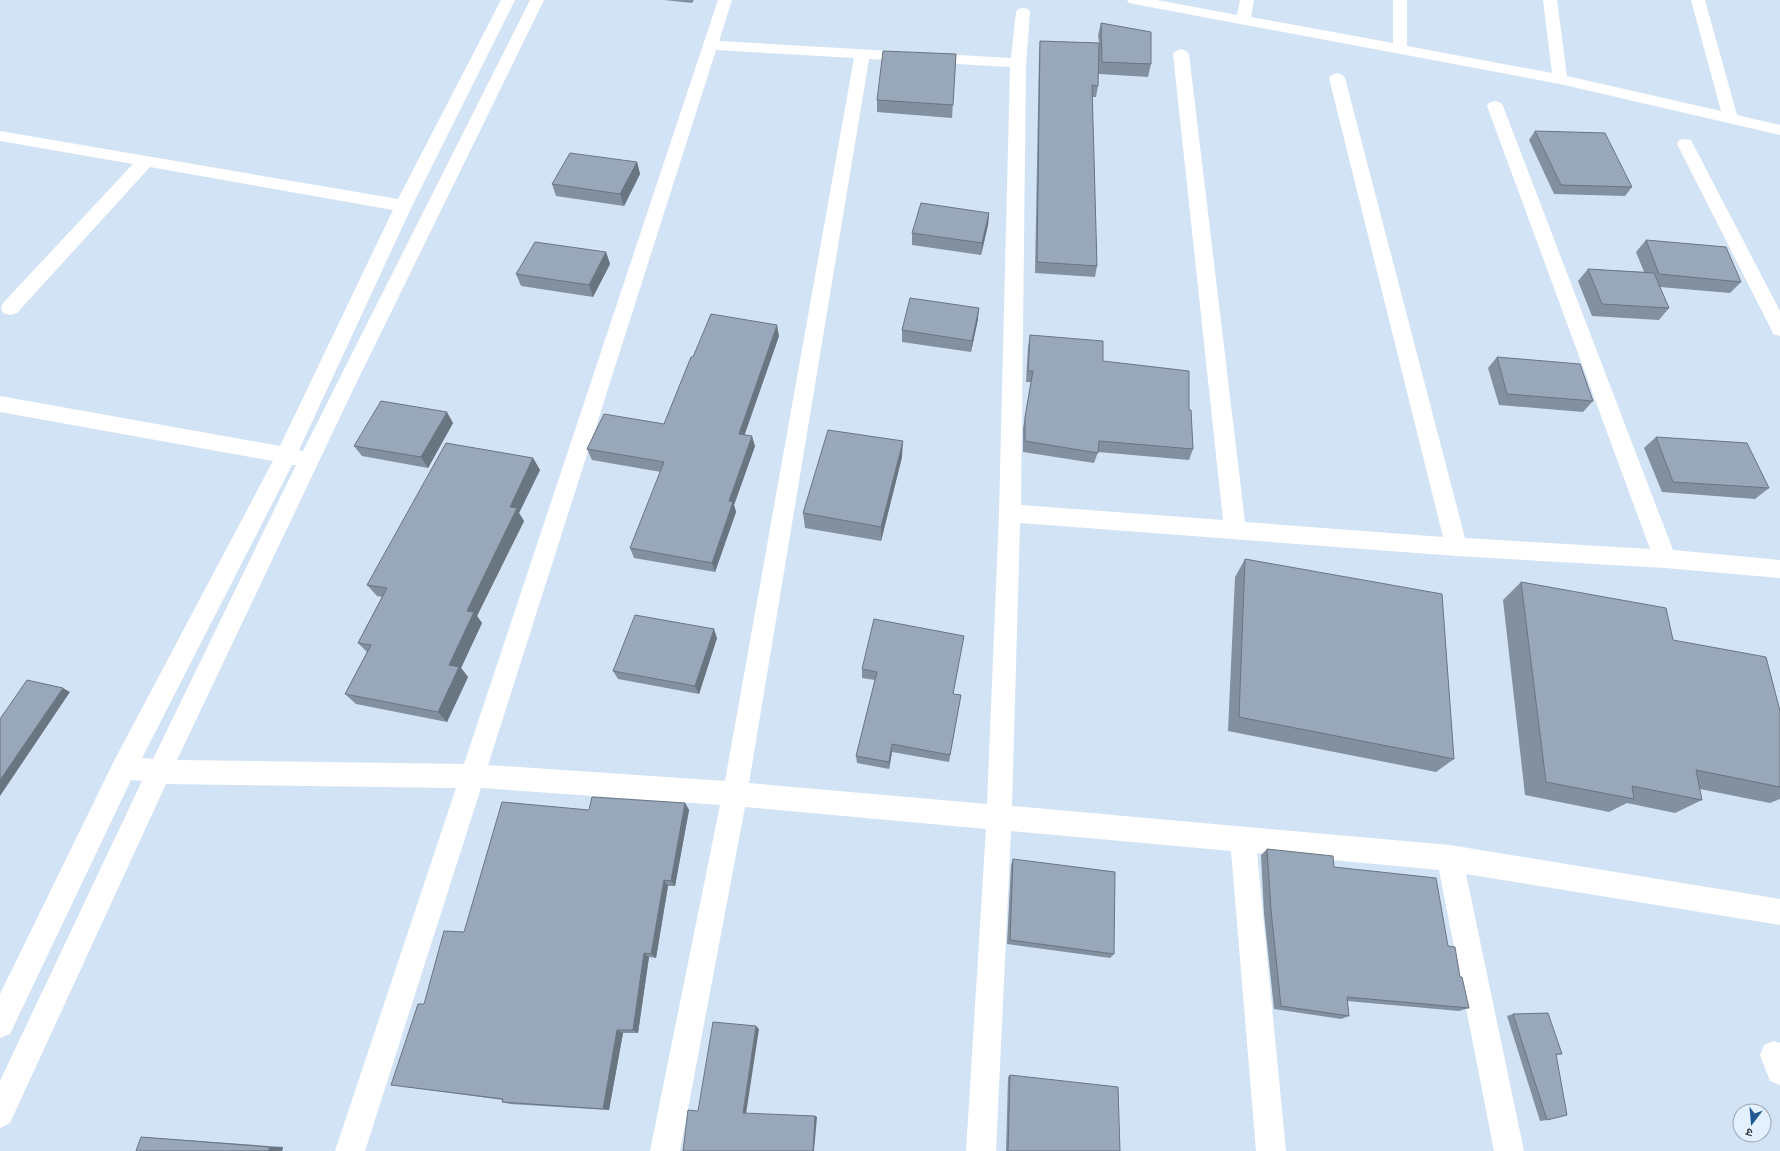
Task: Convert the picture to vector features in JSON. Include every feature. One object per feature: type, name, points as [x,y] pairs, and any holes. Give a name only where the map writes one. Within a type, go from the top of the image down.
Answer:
[{"type":"street","points":[[0,1024],[124,767],[286,456],[403,206],[508,0]]},
{"type":"street","points":[[0,1113],[158,772],[390,293],[503,73],[538,0]]},
{"type":"street","points":[[350,1151],[725,0]]},
{"type":"street","points":[[1134,0],[1560,79],[1730,117],[1780,130]]},
{"type":"street","points":[[1243,20],[1247,0]]},
{"type":"street","points":[[1400,0],[1400,50]]},
{"type":"street","points":[[1550,0],[1560,79]]},
{"type":"street","points":[[1698,0],[1730,117]]},
{"type":"street","points":[[981,1151],[999,817],[1010,514],[1018,63],[1023,12]]},
{"type":"street","points":[[710,45],[1018,63]]},
{"type":"street","points":[[665,1151],[735,794],[862,54]]},
{"type":"street","points":[[1181,54],[1235,531]]},
{"type":"street","points":[[1337,78],[1456,547]]},
{"type":"street","points":[[1495,106],[1665,559]]},
{"type":"street","points":[[0,136],[403,206]]},
{"type":"street","points":[[1685,144],[1780,329]]},
{"type":"street","points":[[10,308],[146,161]]},
{"type":"street","points":[[0,404],[286,456],[310,459]]},
{"type":"street","points":[[1010,514],[1456,547],[1665,559],[1780,569]]},
{"type":"street","points":[[124,767],[158,772],[472,776],[735,794],[999,817],[1450,858],[1780,912]]},
{"type":"street","points":[[1243,839],[1271,1151]]},
{"type":"street","points":[[1450,858],[1509,1151]]},
{"type":"building","points":[[1101,23],[1151,32],[1151,64],[1102,62]]},
{"type":"building","points":[[1040,41],[1099,43],[1098,86],[1092,85],[1097,266],[1037,262]]},
{"type":"building","points":[[883,51],[956,54],[953,105],[877,100]]},
{"type":"building","points":[[1535,131],[1605,133],[1632,187],[1561,185]]},
{"type":"building","points":[[570,153],[637,162],[620,194],[552,184]]},
{"type":"building","points":[[921,203],[989,213],[982,243],[912,233]]},
{"type":"building","points":[[1646,240],[1726,247],[1741,282],[1659,274]]},
{"type":"building","points":[[535,242],[606,252],[589,285],[516,274]]},
{"type":"building","points":[[1588,269],[1654,273],[1669,308],[1602,304]]},
{"type":"building","points":[[910,298],[979,308],[972,341],[902,330]]},
{"type":"building","points":[[711,314],[777,325],[739,434],[752,436],[729,501],[733,502],[712,563],[630,548],[664,462],[587,449],[604,414],[664,424],[691,357],[693,357]]},
{"type":"building","points":[[1030,335],[1103,341],[1103,361],[1189,371],[1189,410],[1191,410],[1193,449],[1099,441],[1098,453],[1025,441],[1025,417],[1033,371],[1028,371]]},
{"type":"building","points":[[1497,357],[1580,364],[1593,401],[1507,394]]},
{"type":"building","points":[[381,401],[447,412],[421,457],[354,446]]},
{"type":"building","points":[[828,430],[903,441],[881,527],[803,513]]},
{"type":"building","points":[[1656,437],[1747,443],[1769,488],[1673,482]]},
{"type":"building","points":[[446,443],[533,458],[510,507],[517,508],[467,611],[474,612],[449,665],[459,667],[438,712],[345,694],[371,645],[358,643],[387,588],[367,585]]},
{"type":"building","points":[[1245,559],[1442,594],[1454,759],[1239,717]]},
{"type":"building","points":[[1521,582],[1666,608],[1673,640],[1766,657],[1780,711],[1780,787],[1696,770],[1702,800],[1632,786],[1634,799],[1546,782]]},
{"type":"building","points":[[635,615],[714,629],[695,686],[613,671]]},
{"type":"building","points":[[874,619],[964,636],[953,694],[961,695],[950,755],[892,744],[889,762],[856,756],[877,672],[862,669]]},
{"type":"building","points":[[27,680],[63,688],[0,780],[0,719]]},
{"type":"building","points":[[592,797],[685,803],[671,881],[664,880],[651,954],[644,953],[633,1030],[617,1030],[603,1109],[502,1102],[503,1099],[391,1085],[418,1004],[424,1004],[444,931],[464,932],[502,802],[589,810]]},
{"type":"building","points":[[1267,849],[1333,856],[1334,867],[1436,878],[1448,946],[1455,947],[1460,977],[1462,977],[1469,1008],[1347,997],[1349,1016],[1281,1006],[1271,910]]},
{"type":"building","points":[[1013,859],[1115,872],[1114,954],[1010,940]]},
{"type":"building","points":[[1548,1013],[1562,1054],[1556,1054],[1567,1115],[1547,1120],[1513,1014]]},
{"type":"building","points":[[713,1022],[756,1026],[743,1113],[815,1116],[813,1151],[683,1151],[688,1110],[698,1111]]},
{"type":"building","points":[[1010,1075],[1118,1087],[1120,1151],[1008,1151]]},
{"type":"building","points":[[141,1137],[270,1147],[268,1151],[136,1151]]}]
